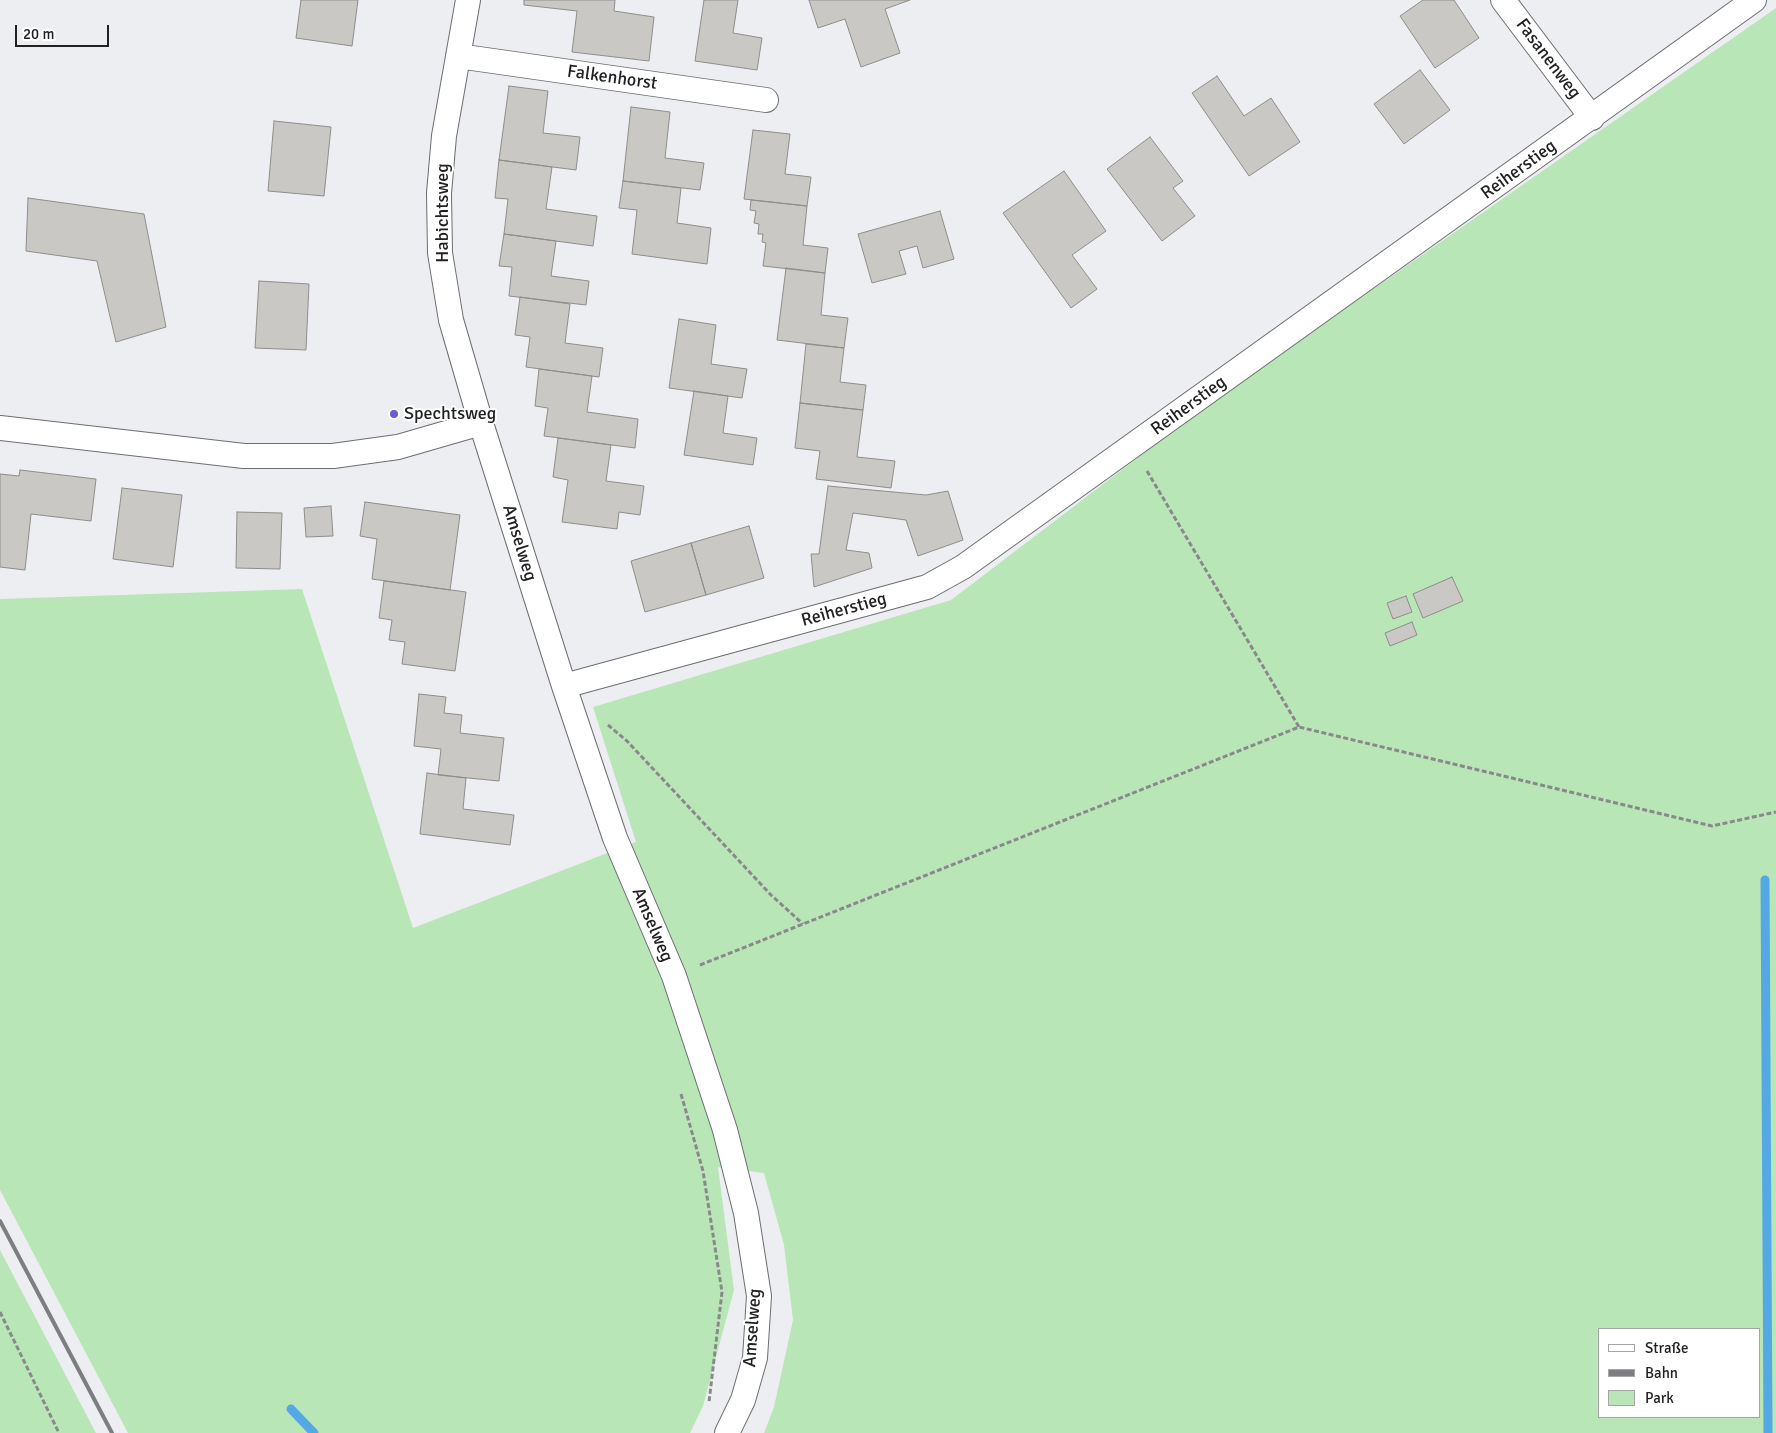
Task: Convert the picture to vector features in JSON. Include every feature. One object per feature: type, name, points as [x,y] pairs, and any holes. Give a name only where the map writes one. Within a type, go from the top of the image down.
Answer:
[{"type":"street","name":"Habichtsweg","points":[[468,0],[444,136],[439,193],[440,253],[451,320],[481,423]]},
{"type":"street","name":"Fasanenweg","points":[[1503,0],[1592,118]]},
{"type":"street","name":"Reiherstieg","points":[[564,686],[927,587],[963,567],[1592,118],[1754,0]]},
{"type":"street","name":"Falkenhorst","points":[[458,56],[766,100]]},
{"type":"street","points":[[0,428],[244,456],[323,456],[398,447],[481,423]]},
{"type":"street","name":"Amselweg","points":[[481,423],[564,686],[615,838],[674,976],[725,1130],[746,1213],[759,1296],[755,1358],[743,1400],[727,1433]]},
{"type":"path","points":[[1132,446],[1299,727]]},
{"type":"path","points":[[606,723],[627,741],[771,896],[803,924]]},
{"type":"path","points":[[674,976],[1299,727],[1712,826],[1776,812]]},
{"type":"path","points":[[679,1087],[703,1171],[722,1292],[709,1410]]},
{"type":"path","points":[[0,1312],[60,1433]]},
{"type":"green space","points":[[1776,8],[1776,1433],[764,1433],[774,1407],[793,1320],[784,1245],[764,1173],[718,1167],[734,1290],[703,1406],[690,1433],[128,1433],[0,1190],[0,599],[302,589],[413,928],[636,842],[593,707],[951,600],[1207,405]]},
{"type":"green space","points":[[0,1250],[96,1433],[0,1433]]},
{"type":"building","points":[[301,0],[358,0],[352,46],[296,38]]},
{"type":"building","points":[[524,0],[615,0],[614,11],[654,17],[649,61],[572,52],[577,11],[524,5]]},
{"type":"building","points":[[704,0],[738,0],[733,33],[762,38],[757,70],[695,61]]},
{"type":"building","points":[[809,0],[910,0],[885,9],[900,53],[861,67],[845,19],[818,28]]},
{"type":"building","points":[[1423,0],[1454,0],[1479,38],[1435,68],[1400,16]]},
{"type":"building","points":[[1420,70],[1450,110],[1404,144],[1374,104]]},
{"type":"building","points":[[1217,76],[1244,116],[1271,98],[1300,142],[1249,176],[1192,93]]},
{"type":"building","points":[[509,86],[548,91],[543,133],[580,137],[576,170],[499,160]]},
{"type":"building","points":[[631,107],[670,112],[665,158],[704,163],[700,190],[623,181]]},
{"type":"building","points":[[274,121],[331,127],[324,196],[268,191]]},
{"type":"building","points":[[753,130],[790,134],[785,174],[811,177],[807,206],[744,199]]},
{"type":"building","points":[[1150,137],[1183,181],[1173,188],[1195,216],[1162,241],[1107,169]]},
{"type":"building","points":[[499,160],[552,167],[546,209],[597,216],[593,246],[504,234],[508,199],[495,198]]},
{"type":"building","points":[[1064,171],[1106,231],[1072,255],[1097,289],[1071,308],[1003,213]]},
{"type":"building","points":[[623,181],[681,188],[677,223],[711,228],[707,264],[632,254],[637,210],[619,208]]},
{"type":"building","points":[[28,198],[144,214],[166,327],[116,342],[97,261],[26,251]]},
{"type":"building","points":[[751,200],[807,206],[803,245],[828,248],[825,273],[763,266],[766,243],[762,242],[763,234],[758,234],[759,224],[754,223],[756,211],[750,210]]},
{"type":"building","points":[[940,211],[954,259],[923,268],[917,246],[899,251],[906,274],[872,283],[858,234]]},
{"type":"building","points":[[504,234],[556,241],[551,276],[589,281],[586,305],[509,296],[512,267],[499,266]]},
{"type":"building","points":[[786,268],[825,273],[821,315],[848,318],[844,348],[777,340]]},
{"type":"building","points":[[259,281],[309,284],[306,350],[255,348]]},
{"type":"building","points":[[520,297],[570,304],[565,343],[603,348],[599,377],[526,367],[530,337],[515,335]]},
{"type":"building","points":[[679,319],[716,325],[711,364],[747,369],[742,398],[669,388]]},
{"type":"building","points":[[806,344],[844,348],[840,382],[866,385],[863,410],[800,403]]},
{"type":"building","points":[[539,369],[592,376],[587,412],[638,419],[635,448],[544,436],[548,408],[535,406]]},
{"type":"building","points":[[694,391],[728,396],[723,433],[757,438],[753,465],[684,455]]},
{"type":"building","points":[[800,403],[863,410],[857,457],[895,461],[891,488],[816,479],[820,451],[795,448]]},
{"type":"building","points":[[558,438],[611,445],[606,481],[644,486],[640,515],[619,512],[617,529],[562,522],[568,480],[553,477]]},
{"type":"building","points":[[20,470],[96,479],[91,521],[31,514],[25,570],[0,567],[0,474],[19,476]]},
{"type":"building","points":[[828,486],[926,495],[948,491],[963,540],[918,556],[906,520],[853,513],[846,550],[869,553],[872,568],[814,587],[811,554],[819,554]]},
{"type":"building","points":[[122,488],[182,495],[173,567],[113,559]]},
{"type":"building","points":[[365,502],[460,515],[450,590],[372,579],[377,539],[360,536]]},
{"type":"building","points":[[331,506],[333,536],[306,537],[304,508]]},
{"type":"building","points":[[237,512],[282,513],[280,569],[236,568]]},
{"type":"building","points":[[749,526],[764,578],[706,595],[691,543]]},
{"type":"building","points":[[691,543],[706,595],[645,612],[631,561]]},
{"type":"building","points":[[1452,577],[1463,601],[1423,618],[1413,594]]},
{"type":"building","points":[[384,581],[466,592],[455,671],[402,664],[405,642],[389,640],[392,620],[379,618]]},
{"type":"building","points":[[1406,596],[1412,612],[1393,619],[1387,603]]},
{"type":"building","points":[[1412,622],[1417,635],[1390,646],[1385,633]]},
{"type":"building","points":[[419,694],[446,697],[444,713],[462,715],[460,733],[504,738],[499,781],[438,775],[441,749],[414,746]]},
{"type":"building","points":[[427,773],[466,778],[463,809],[514,815],[510,845],[420,834]]},
{"type":"waterway","points":[[1765,880],[1768,1433]]},
{"type":"waterway","points":[[291,1409],[314,1433]]},
{"type":"railway","points":[[0,1221],[112,1433]]},
{"type":"place","name":"Spechtsweg","points":[[394,414]]}]
